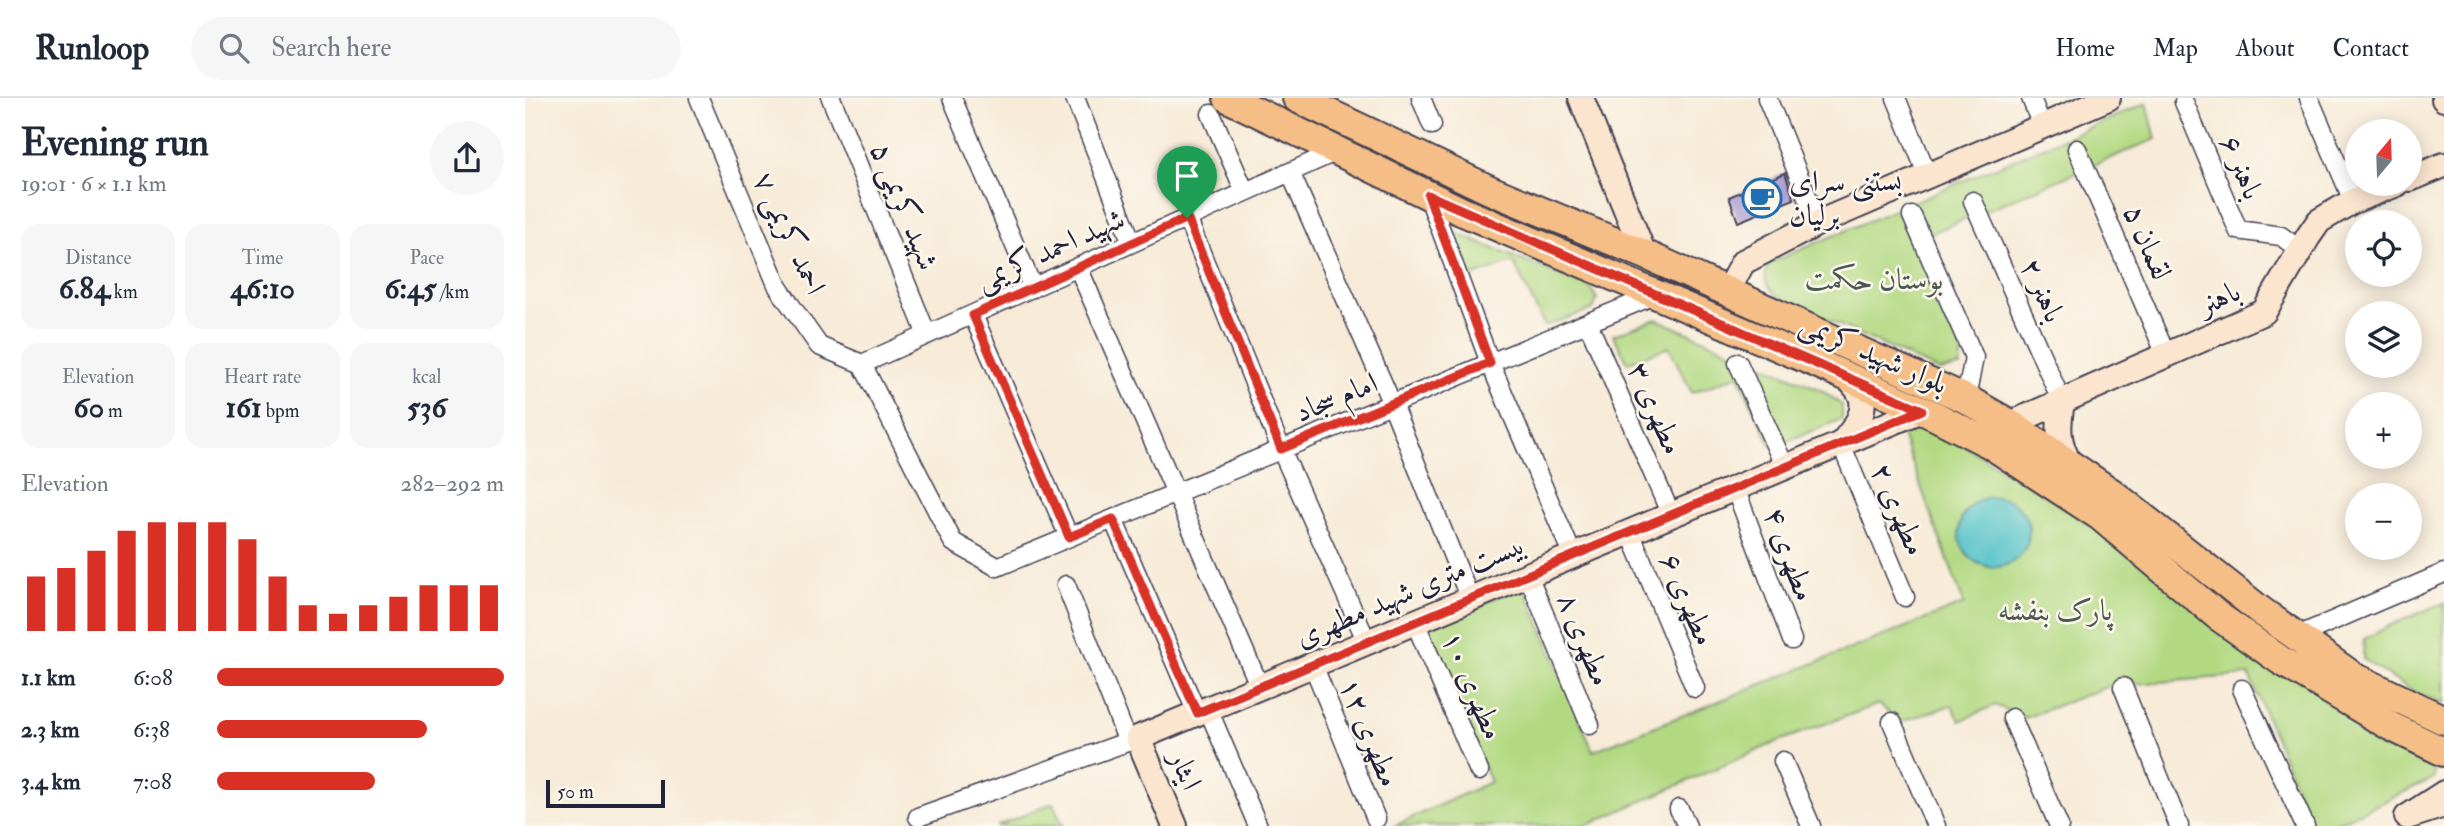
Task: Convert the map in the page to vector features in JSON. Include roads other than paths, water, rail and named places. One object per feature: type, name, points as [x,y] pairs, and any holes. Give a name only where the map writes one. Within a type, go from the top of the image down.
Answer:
[{"type":"main road","name":"بلوار شهید کریمی","points":[[1297,98],[1490,190],[1644,254],[1966,399],[2010,424],[2112,493],[2295,637],[2354,677],[2444,720]]},
{"type":"main road","points":[[1581,98],[1644,254]]},
{"type":"main road","points":[[1727,292],[1743,262],[1818,223],[2108,98]]},
{"type":"main road","name":"بلوار شهید کریمی","points":[[1220,106],[1337,151],[1428,195],[1922,410],[1990,444],[2100,516],[2218,616],[2280,660],[2378,719],[2444,752]]},
{"type":"main road","points":[[2422,174],[2444,165]]},
{"type":"main road","name":"باهنر","points":[[2010,424],[2264,312],[2319,221],[2366,196]]},
{"type":"main road","points":[[1841,444],[1853,430],[1862,407],[1860,394],[1846,376]]},
{"type":"main road","points":[[2062,402],[2058,434],[2070,464]]},
{"type":"main road","name":"بیست متری شهید مطهری","points":[[1133,740],[1922,410]]},
{"type":"main road","name":"ایثار","points":[[1133,740],[1175,826]]},
{"type":"main road","points":[[2397,822],[2444,793]]},
{"type":"main road","points":[[2397,822],[2444,805]]},
{"type":"street","name":"احمد کریمی ۷","points":[[699,98],[778,287],[819,346],[862,364]]},
{"type":"street","name":"شهید کریمی ۵","points":[[831,98],[927,335]]},
{"type":"street","points":[[952,98],[1033,288]]},
{"type":"street","points":[[1075,98],[1132,243]]},
{"type":"street","points":[[1421,98],[1432,125]]},
{"type":"street","points":[[1767,98],[1818,223]]},
{"type":"street","points":[[1896,98],[1928,176]]},
{"type":"street","points":[[2031,98],[2042,126]]},
{"type":"street","points":[[2309,98],[2353,201]]},
{"type":"street","name":"باهنر ۶","points":[[2184,102],[2238,230],[2281,236],[2301,251]]},
{"type":"street","points":[[1220,106],[1245,192]]},
{"type":"street","name":"لقمان ۵","points":[[2077,149],[2167,357]]},
{"type":"street","name":"شهید احمد کریمی","points":[[862,364],[1337,151]]},
{"type":"street","points":[[1290,172],[1392,404],[1470,599]]},
{"type":"street","points":[[1428,195],[1490,363],[1573,556]]},
{"type":"street","name":"باهنر ۲","points":[[1973,201],[2062,402]]},
{"type":"street","points":[[1912,216],[1974,357],[1966,399]]},
{"type":"street","points":[[1187,218],[1281,449],[1367,642]]},
{"type":"street","points":[[1078,267],[1259,687]]},
{"type":"street","name":"امام سجاد","points":[[862,364],[953,542],[997,566],[1657,294]]},
{"type":"street","points":[[973,315],[1069,537]]},
{"type":"street","name":"مطهری ۳","points":[[1588,323],[1671,515]]},
{"type":"street","points":[[1738,363],[1784,467]]},
{"type":"street","name":"مطهری ۲","points":[[1841,444],[1905,597]]},
{"type":"street","name":"مطهری ۴","points":[[1735,488],[1792,640]]},
{"type":"street","points":[[1113,519],[1258,826]]},
{"type":"street","name":"مطهری ۶","points":[[1630,532],[1695,688]]},
{"type":"street","points":[[2295,637],[2444,573]]},
{"type":"street","name":"مطهری ۸","points":[[1528,575],[1590,725]]},
{"type":"street","points":[[1066,585],[1133,740]]},
{"type":"street","name":"مطهری ۱۰","points":[[1415,622],[1479,771]]},
{"type":"street","name":"مطهری ۱۲","points":[[1313,665],[1376,819]]},
{"type":"street","points":[[2123,687],[2179,826]]},
{"type":"street","points":[[2242,689],[2305,826]]},
{"type":"street","points":[[2012,718],[2059,826]]},
{"type":"street","points":[[1892,722],[1936,826]]},
{"type":"street","name":"بیست متری شهید مطهری","points":[[918,817],[1133,740]]},
{"type":"street","points":[[1783,761],[1811,826]]},
{"type":"street","points":[[1679,809],[1687,826]]},
{"type":"water","points":[[1987,497],[2001,497],[2014,503],[2023,512],[2029,532],[2027,545],[2019,557],[2001,567],[1987,567],[1974,561],[1965,552],[1959,539],[1959,525],[1965,512],[1974,503]]},
{"type":"place","name":"بستنی سرای برلیان","points":[[1762,198]]},
{"type":"park label","name":"بوستان حکمت","points":[[1874,279]]},
{"type":"park label","name":"پارک بنفشه","points":[[2055,610]]}]
